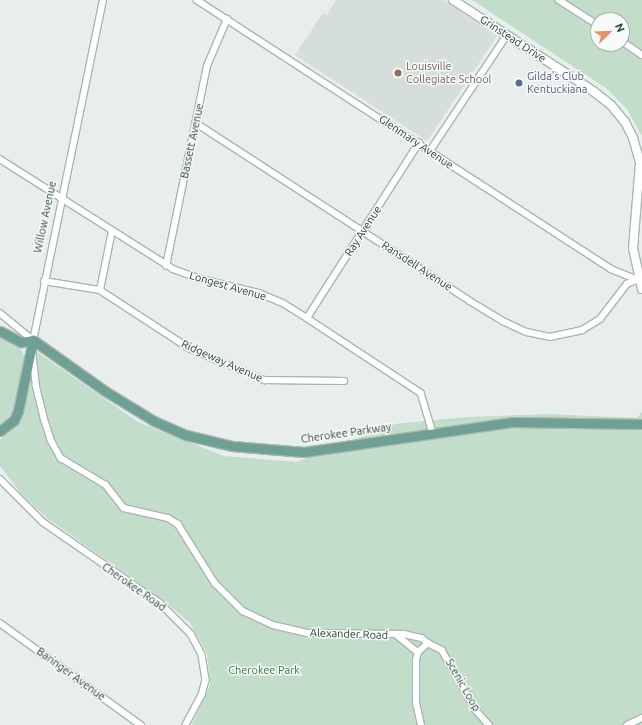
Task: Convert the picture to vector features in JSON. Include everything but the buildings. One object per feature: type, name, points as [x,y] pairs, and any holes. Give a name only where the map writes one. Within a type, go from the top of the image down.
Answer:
[{"type":"main road","name":"Grinstead Drive","points":[[453,0],[604,99],[617,112],[630,130],[637,150],[640,171],[633,248],[638,279],[642,289]]},
{"type":"main road","name":"Cherokee Parkway","points":[[0,331],[21,342],[32,340],[127,405],[169,428],[205,440],[261,450],[304,452],[432,433],[530,421],[642,424]]},
{"type":"main road","name":"Willow Avenue","points":[[0,432],[14,420],[18,411],[32,340]]},
{"type":"street","name":"Willow Avenue","points":[[32,340],[103,0]]},
{"type":"street","name":"Glenmary Avenue","points":[[196,0],[419,143],[611,270],[628,278],[638,279]]},
{"type":"street","points":[[559,0],[590,20]]},
{"type":"street","name":"Bassett Avenue","points":[[166,266],[211,52],[227,19]]},
{"type":"street","points":[[430,151],[507,35]]},
{"type":"street","points":[[630,47],[642,55]]},
{"type":"street","name":"Ransdell Avenue","points":[[196,123],[503,321],[542,336],[567,335],[589,326],[609,309],[627,284],[638,279]]},
{"type":"street","name":"Ray Avenue","points":[[307,318],[419,143]]},
{"type":"street","name":"Longest Avenue","points":[[0,159],[166,266],[201,279],[259,293],[282,303],[307,318],[421,393],[432,433]]},
{"type":"street","points":[[100,290],[112,231]]},
{"type":"street","name":"Ridgeway Avenue","points":[[44,281],[100,290],[189,348],[264,380],[344,381]]},
{"type":"street","name":"Cherokee Parkway","points":[[0,314],[32,340]]},
{"type":"street","name":"Alexander Road","points":[[32,340],[38,392],[48,432],[61,458],[106,485],[124,508],[168,518],[178,524],[215,583],[230,601],[251,615],[290,630],[327,635],[412,636],[428,643]]},
{"type":"street","name":"Cherokee Road","points":[[0,479],[43,522],[160,603],[191,634],[202,655],[206,680],[202,695],[186,725]]},
{"type":"street","name":"Baringer Avenue","points":[[0,623],[141,725]]},
{"type":"street","name":"Alexander Road","points":[[398,636],[418,652]]},
{"type":"street","points":[[421,725],[416,703],[418,652],[428,643]]},
{"type":"street","name":"Scenic Loop","points":[[428,643],[442,650],[476,710],[489,725]]},
{"type":"street","points":[[627,725],[642,718]]},
{"type":"shaded area","name":"Louisville Collegiate School","points":[[336,0],[443,0],[497,36],[427,141],[295,55],[323,13],[327,15]]},
{"type":"green space","points":[[472,0],[642,0],[642,136],[627,109],[606,88]]},
{"type":"green space","points":[[0,337],[19,347],[25,357],[16,406],[12,414],[0,425]]},
{"type":"green space","name":"Cherokee Park","points":[[37,352],[138,422],[224,456],[296,462],[395,424],[467,417],[547,414],[637,418],[642,412],[642,725],[192,725],[210,685],[207,653],[190,623],[163,600],[47,518],[23,496],[0,466],[0,440],[22,417],[30,387],[38,378]]},
{"type":"place","name":"Louisville Collegiate School","points":[[398,73]]},
{"type":"place","name":"Gilda's Club Kentuckiana","points":[[519,83]]}]
